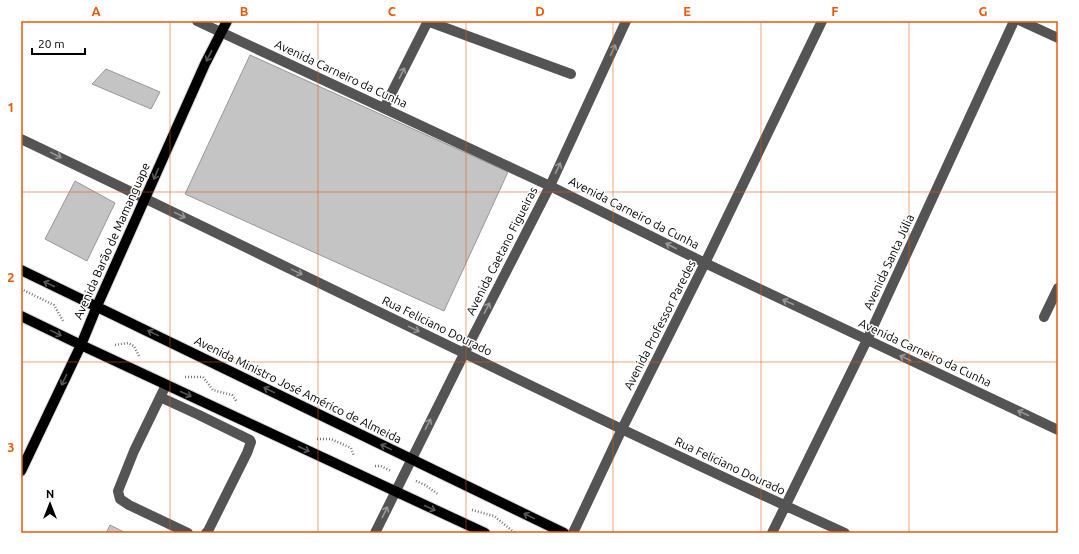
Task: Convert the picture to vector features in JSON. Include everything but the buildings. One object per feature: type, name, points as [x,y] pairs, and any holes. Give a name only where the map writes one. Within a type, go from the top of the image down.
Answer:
[{"type":"main road","name":"Avenida Barão de Mamanguape","points":[[21,471],[81,345],[205,64],[227,21]]},
{"type":"main road","name":"Avenida Ministro José Américo de Almeida","points":[[21,270],[564,533]]},
{"type":"main road","points":[[21,316],[485,533]]},
{"type":"street","name":"Avenida Carneiro da Cunha","points":[[197,21],[550,186],[705,263],[1058,430]]},
{"type":"street","points":[[384,108],[428,21],[571,74]]},
{"type":"street","name":"Avenida Caetano Figueiras","points":[[375,533],[550,186],[626,21]]},
{"type":"street","name":"Avenida Professor Paredes","points":[[573,533],[622,429],[705,263],[822,21]]},
{"type":"street","name":"Avenida Santa Júlia","points":[[772,533],[867,340],[1014,21]]},
{"type":"street","points":[[1021,21],[1058,38]]},
{"type":"street","name":"Rua Feliciano Dourado","points":[[21,138],[464,354],[845,533]]},
{"type":"street","points":[[1044,318],[1058,288]]},
{"type":"street","points":[[166,384],[134,451],[118,491],[120,498],[129,505],[188,533]]},
{"type":"street","points":[[160,397],[250,440],[251,442],[206,533]]},
{"type":"path","points":[[21,289],[54,305],[64,323]]}]
